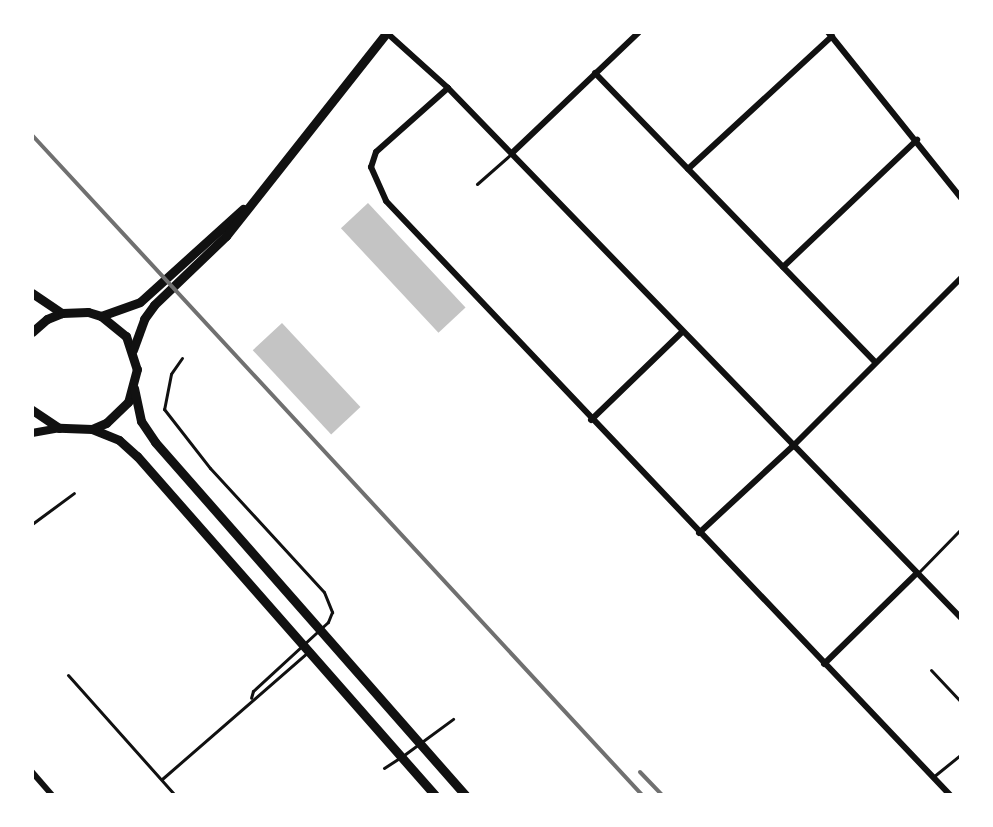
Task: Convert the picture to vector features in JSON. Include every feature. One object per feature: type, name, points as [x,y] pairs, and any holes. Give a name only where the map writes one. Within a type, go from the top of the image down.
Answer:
[{"type":"main road","points":[[101,316],[126,309],[158,293],[226,236],[386,32]]},
{"type":"main road","points":[[32,293],[62,313]]},
{"type":"main road","points":[[133,350],[158,293]]},
{"type":"main road","points":[[32,332],[47,319],[62,313],[88,312],[115,324],[133,350],[137,369],[134,388],[141,421],[155,442],[465,795]]},
{"type":"main road","points":[[92,429],[118,414],[134,388]]},
{"type":"main road","points":[[32,410],[59,428],[92,429],[119,440],[137,456],[435,795]]},
{"type":"street","points":[[386,32],[448,88],[512,153],[792,447],[961,618]]},
{"type":"street","points":[[512,153],[639,32]]},
{"type":"street","points":[[688,169],[830,34],[961,198]]},
{"type":"street","points":[[595,73],[875,362]]},
{"type":"street","points":[[448,88],[376,152],[371,167],[375,183],[386,201],[950,795]]},
{"type":"street","points":[[783,267],[917,140]]},
{"type":"street","points":[[699,533],[792,447],[961,278]]},
{"type":"street","points":[[591,420],[682,332]]},
{"type":"street","points":[[32,433],[59,428]]},
{"type":"street","points":[[824,664],[917,573]]},
{"type":"street","points":[[32,772],[52,795]]},
{"type":"lane","points":[[477,184],[512,153]]},
{"type":"lane","points":[[182,358],[171,374],[164,409],[210,468],[324,592],[332,612],[306,649],[260,696],[251,698]]},
{"type":"lane","points":[[32,524],[74,493]]},
{"type":"lane","points":[[917,573],[961,529]]},
{"type":"lane","points":[[162,779],[251,698],[260,684],[306,649]]},
{"type":"lane","points":[[931,670],[961,702]]},
{"type":"lane","points":[[68,675],[175,795]]},
{"type":"lane","points":[[384,768],[453,719]]},
{"type":"lane","points":[[933,777],[961,754]]},
{"type":"building","points":[[368,203],[466,308],[438,333],[341,228]]},
{"type":"building","points":[[282,323],[360,407],[331,434],[253,350]]},
{"type":"railway","points":[[32,135],[642,795]]},
{"type":"railway","points":[[640,772],[662,795]]}]
